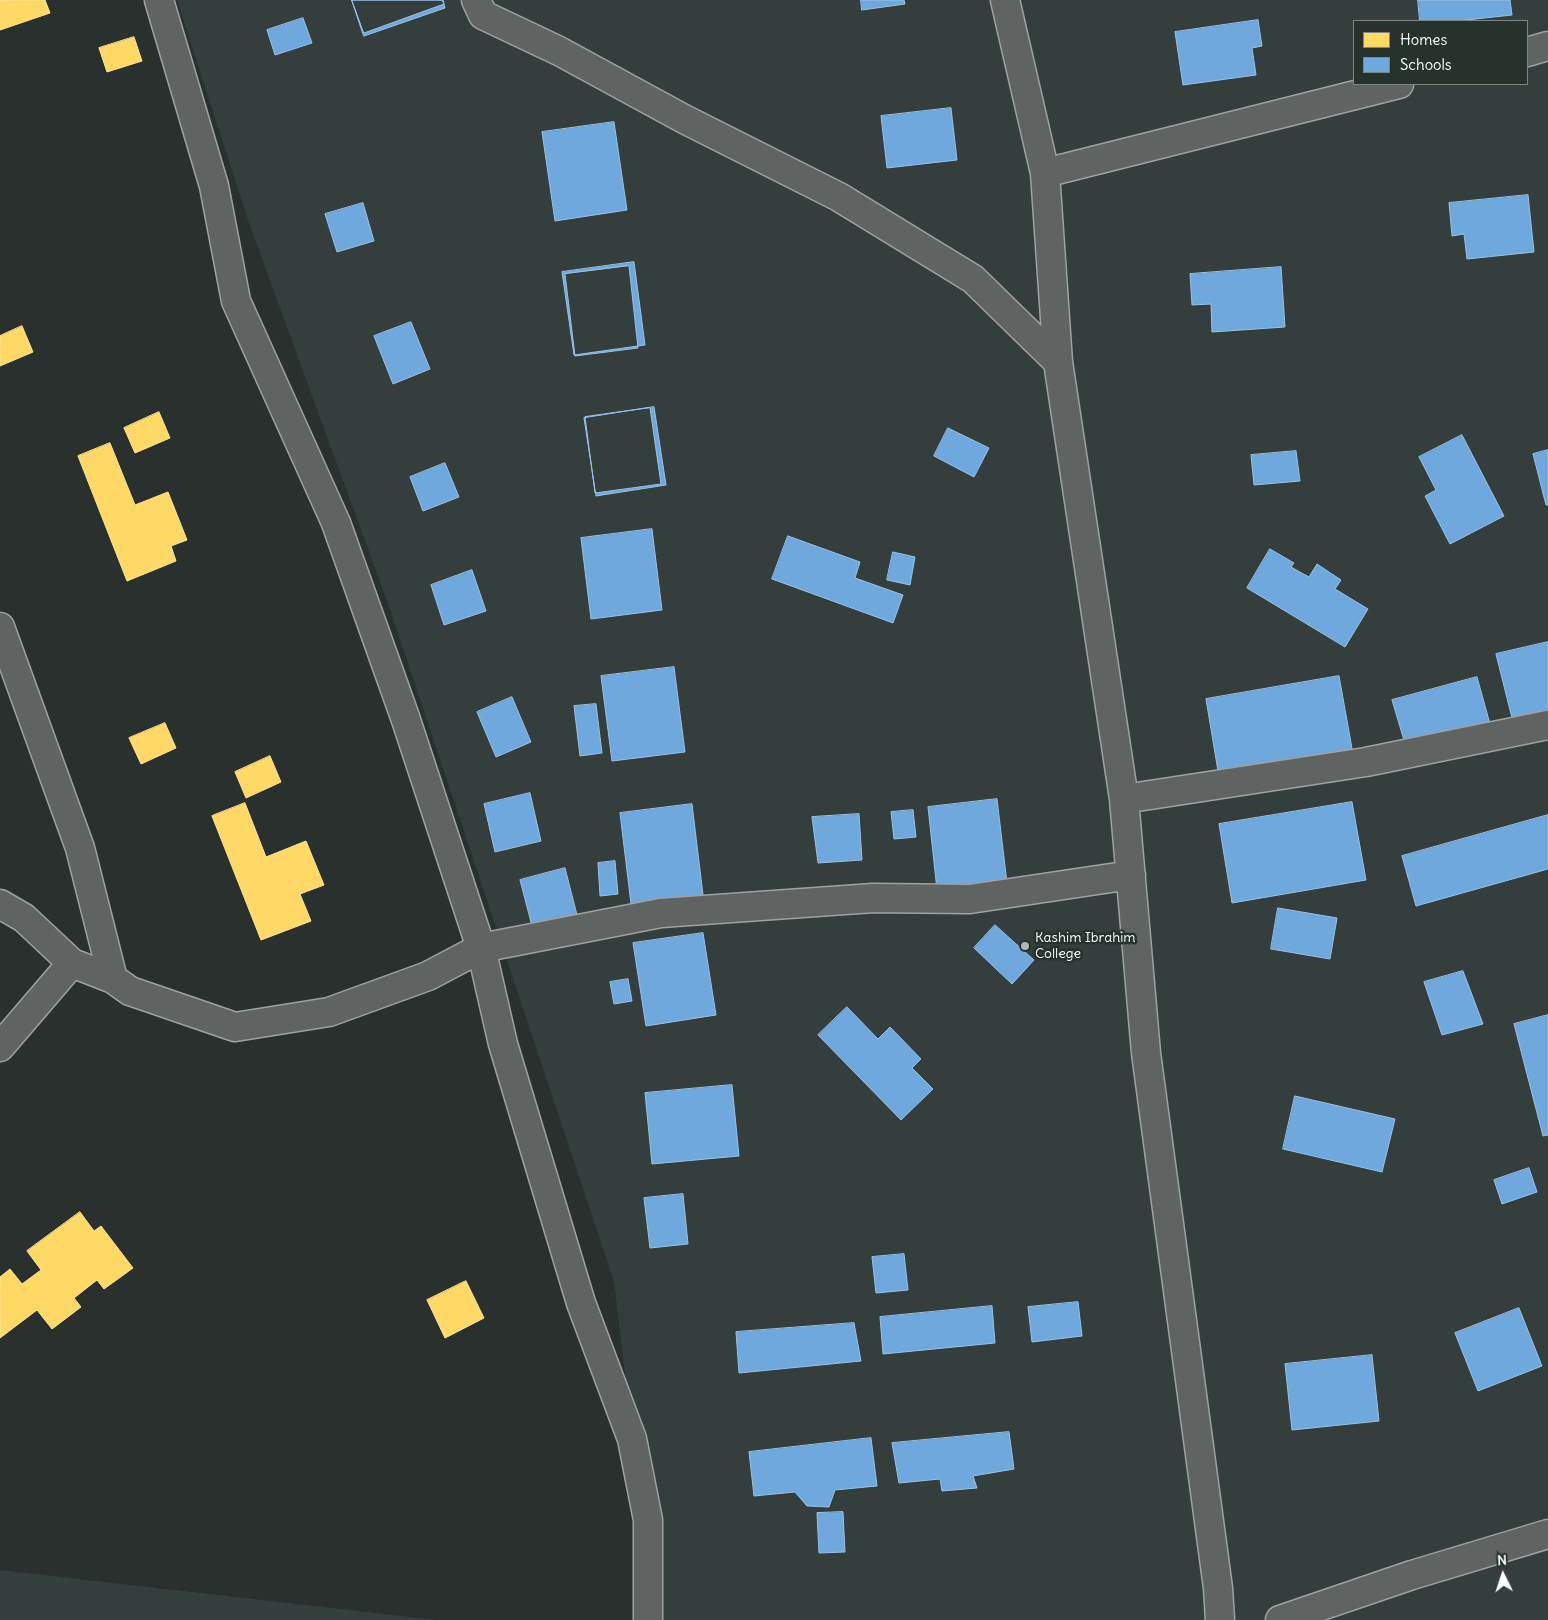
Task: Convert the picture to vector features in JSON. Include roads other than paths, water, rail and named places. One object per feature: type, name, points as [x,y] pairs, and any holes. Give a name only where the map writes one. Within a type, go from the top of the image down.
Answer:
[{"type":"street","points":[[159,0],[214,186],[236,301],[336,523],[406,720],[481,948],[503,1044],[581,1303],[632,1439],[648,1520],[648,1620]]},
{"type":"street","points":[[476,0],[483,14],[559,51],[684,119],[839,197],[973,279],[1058,362]]},
{"type":"street","points":[[1005,0],[1045,173],[1058,362],[1124,799],[1146,1053],[1218,1588],[1220,1620]]},
{"type":"street","points":[[1528,52],[1548,46]]},
{"type":"street","points":[[1045,173],[1395,85]]},
{"type":"street","points":[[0,627],[80,848],[113,979]]},
{"type":"street","points":[[1124,799],[1366,762],[1548,725]]},
{"type":"street","points":[[0,904],[24,918],[72,963],[113,979],[130,991],[235,1027],[328,1012],[428,976],[481,948],[661,913],[873,898],[970,899],[1131,875]]},
{"type":"street","points":[[0,1047],[72,963]]},
{"type":"street","points":[[1280,1620],[1412,1575],[1548,1534]]},
{"type":"place","name":"Kashim Ibrahim College","points":[[1025,946]]}]
